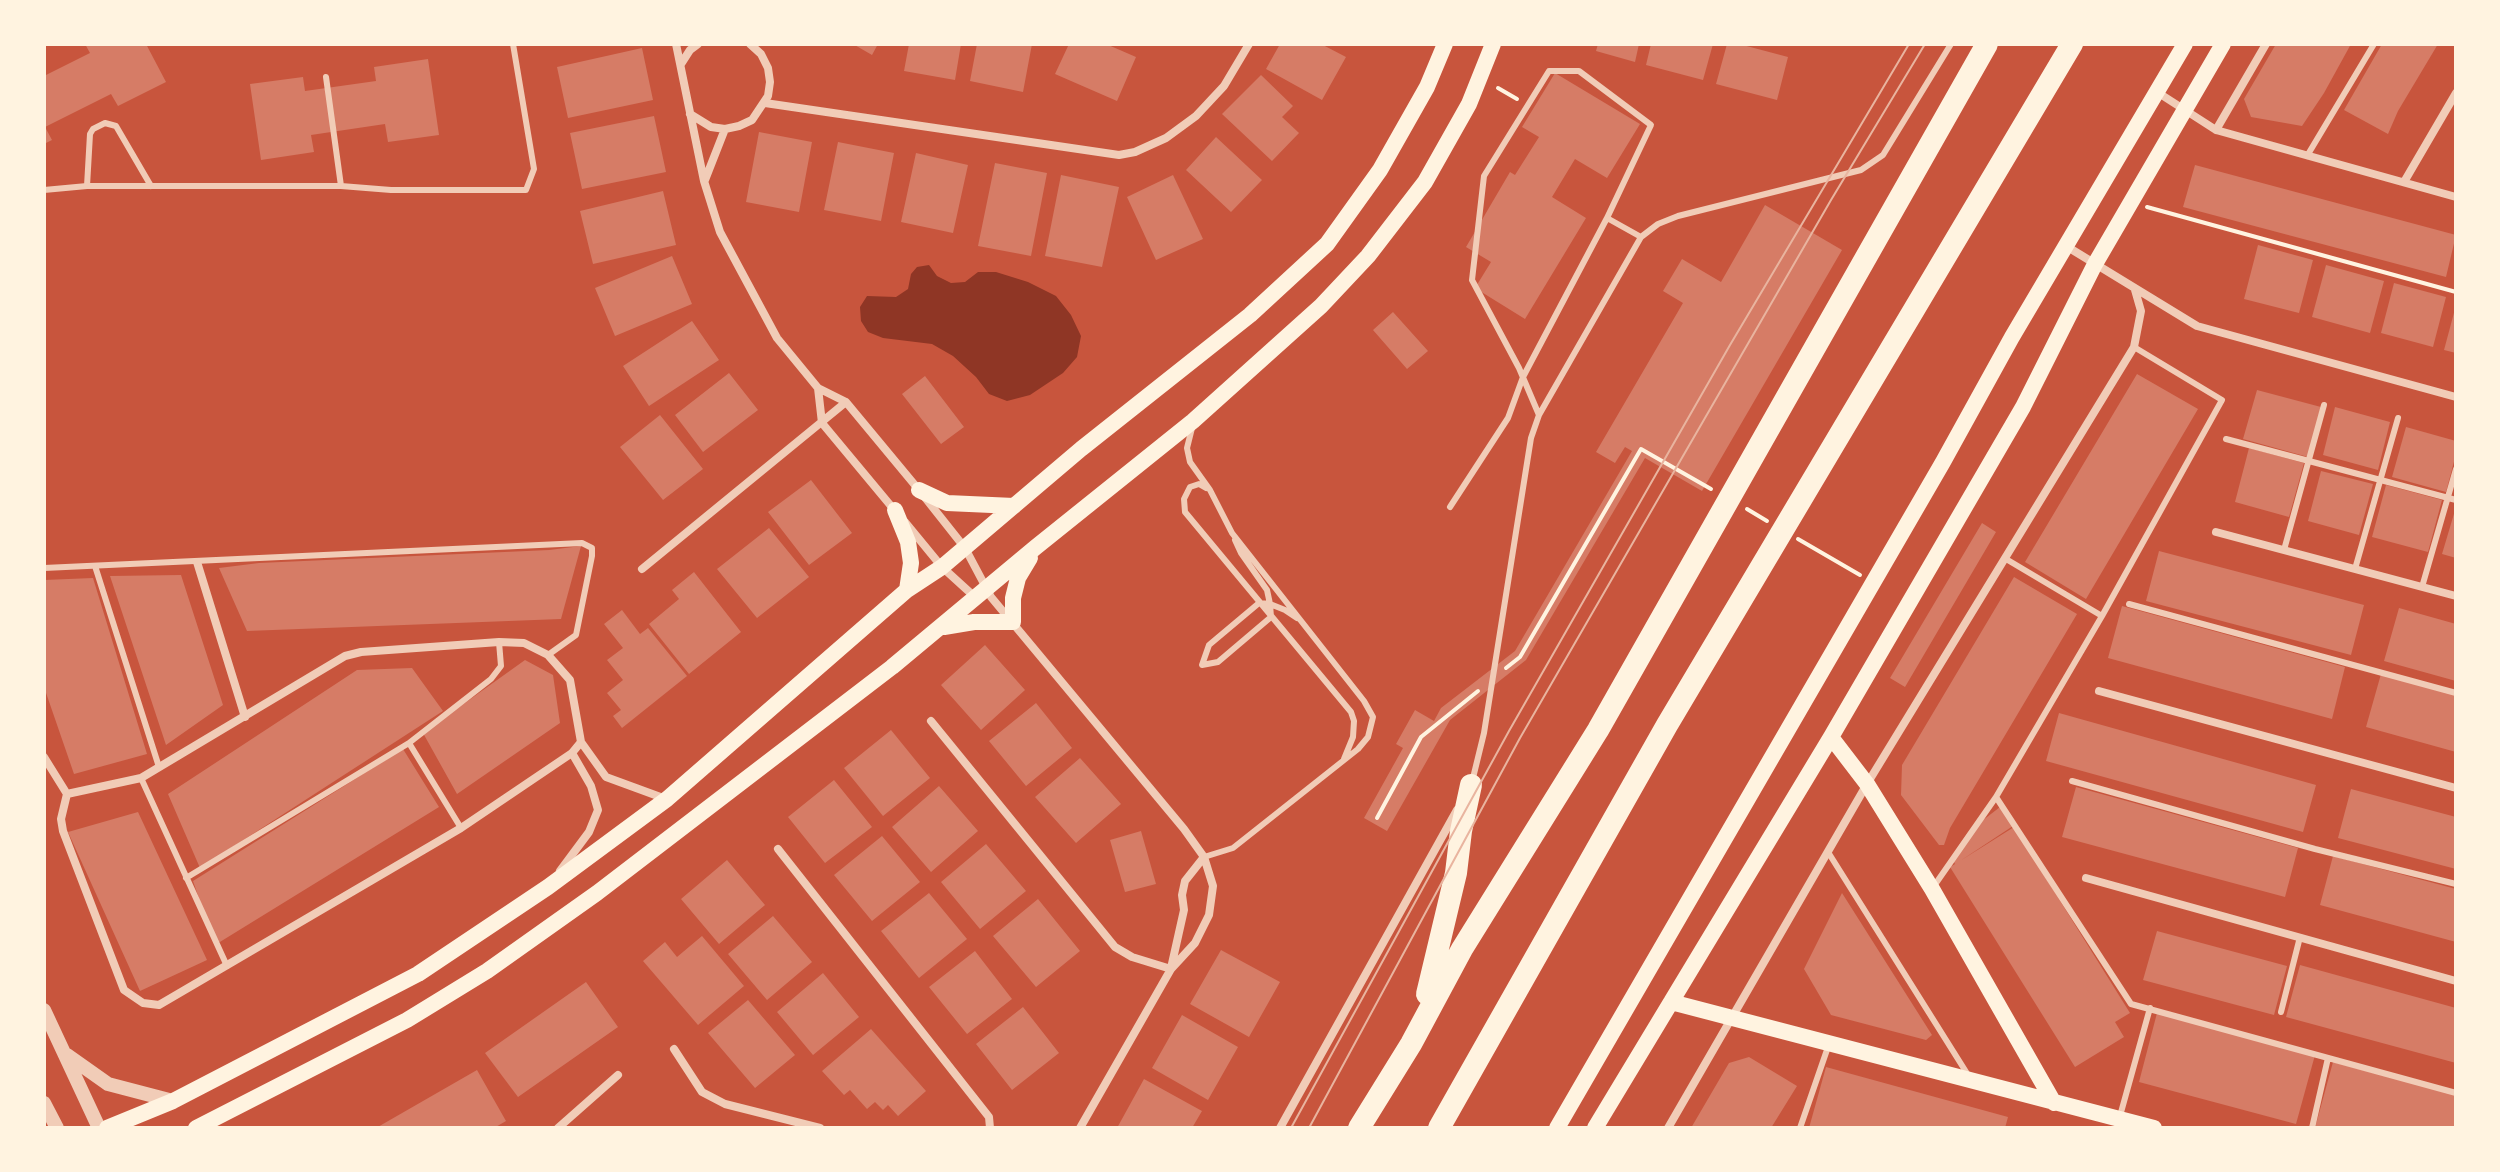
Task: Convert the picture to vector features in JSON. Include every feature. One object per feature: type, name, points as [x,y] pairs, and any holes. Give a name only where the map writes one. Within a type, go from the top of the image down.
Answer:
[{"type":"highway","points":[[1359,1128],[1411,1044],[1462,949],[1598,730],[1987,44]]},
{"type":"highway","points":[[1439,1128],[1667,725],[2072,44]]},
{"type":"highway","points":[[1411,1044],[1434,971],[1456,873],[1471,785]]},
{"type":"main road","points":[[107,1128],[173,1101],[418,974],[548,887],[667,799],[907,590],[942,567],[1250,315],[1327,244],[1380,170],[1427,87],[1445,44]]},
{"type":"main road","points":[[196,1128],[407,1020],[487,971],[597,893],[985,594],[1036,547],[1193,421],[1321,306],[1368,256],[1425,182],[1469,104],[1493,44]]},
{"type":"main road","points":[[1557,1128],[2185,44]]},
{"type":"main road","points":[[1595,1128],[1831,737],[2023,407],[2095,264],[2223,44]]},
{"type":"main road","points":[[919,490],[947,503],[1014,506]]},
{"type":"main road","points":[[895,510],[908,542],[911,563],[907,590]]},
{"type":"main road","points":[[941,628],[974,622],[1013,622],[1013,598],[1018,578],[1036,547]]},
{"type":"main road","points":[[1831,737],[1867,784],[1932,889],[2054,1103]]},
{"type":"main road","points":[[1671,1002],[2154,1128]]},
{"type":"street","points":[[676,44],[704,181],[720,232],[777,338],[818,388],[846,402],[919,490],[965,548],[985,594]]},
{"type":"street","points":[[681,64],[698,44]]},
{"type":"street","points":[[765,103],[1119,155],[1135,152],[1166,138],[1196,116],[1224,86],[1249,44]]},
{"type":"street","points":[[2216,130],[2266,44]]},
{"type":"street","points":[[690,113],[711,127],[725,129],[752,120],[765,103],[770,82],[768,68],[757,46]]},
{"type":"street","points":[[2157,92],[2216,130],[2456,197]]},
{"type":"street","points":[[2404,182],[2456,93]]},
{"type":"street","points":[[704,181],[725,129]]},
{"type":"street","points":[[2066,246],[2197,326],[2456,397]]},
{"type":"street","points":[[1668,1128],[1867,784],[2134,347],[2140,329],[2141,311],[2135,290]]},
{"type":"street","points":[[818,388],[822,423],[942,567],[985,594],[1013,622],[1204,857],[1213,886],[1209,915],[1195,943],[1171,969],[1080,1128]]},
{"type":"street","points":[[642,569],[846,402]]},
{"type":"street","points":[[2216,532],[2456,596]]},
{"type":"street","points":[[197,562],[245,717]]},
{"type":"street","points":[[67,794],[141,778],[345,656],[361,652],[499,642],[524,643],[548,655],[570,680],[581,742],[606,777],[667,799]]},
{"type":"street","points":[[2099,691],[2456,788]]},
{"type":"street","points":[[931,721],[1115,947],[1132,957],[1171,969]]},
{"type":"street","points":[[44,757],[67,794],[61,819],[63,831],[124,990],[143,1003],[159,1005],[461,828],[572,753],[581,742]]},
{"type":"street","points":[[548,887],[589,832],[598,810],[591,786],[572,753]]},
{"type":"street","points":[[1280,1128],[1471,785]]},
{"type":"street","points":[[778,849],[989,1117],[990,1128]]},
{"type":"street","points":[[1171,969],[1184,910],[1182,895],[1185,881],[1204,857]]},
{"type":"street","points":[[2086,878],[2456,981]]},
{"type":"street","points":[[44,1010],[99,1128]]},
{"type":"street","points":[[674,1049],[702,1092],[725,1104],[820,1128]]},
{"type":"street","points":[[63,1052],[108,1084],[173,1101]]},
{"type":"street","points":[[558,1128],[618,1075]]},
{"type":"street","points":[[44,1103],[57,1128]]},
{"type":"lane","points":[[44,190],[87,186],[341,186],[391,190],[526,190],[534,169],[513,44]]},
{"type":"lane","points":[[1471,785],[1484,733],[1531,438],[1539,415],[1641,237],[1658,224],[1678,216],[1861,170],[1883,155],[1951,44]]},
{"type":"lane","points":[[2307,156],[2374,44]]},
{"type":"lane","points":[[1450,507],[1508,418],[1523,377],[1607,218],[1651,125],[1579,71],[1549,71],[1484,176],[1472,280],[1523,377],[1539,415]]},
{"type":"lane","points":[[326,77],[341,186]]},
{"type":"lane","points":[[87,186],[90,134],[105,123],[116,126],[151,186]]},
{"type":"lane","points":[[1607,218],[1641,237]]},
{"type":"lane","points":[[1932,889],[1996,797],[2102,616],[2222,400],[2134,347]]},
{"type":"lane","points":[[2284,550],[2324,405]]},
{"type":"lane","points":[[2355,569],[2398,418]]},
{"type":"lane","points":[[1193,421],[1187,448],[1190,462],[1210,490],[1241,553],[1267,590],[1271,617]]},
{"type":"lane","points":[[2226,439],[2456,500]]},
{"type":"lane","points":[[2422,587],[2456,469]]},
{"type":"lane","points":[[1210,490],[1199,484],[1190,487],[1184,499],[1185,512],[1351,712],[1353,737],[1344,759]]},
{"type":"lane","points":[[1204,857],[1233,848],[1358,749],[1368,737],[1373,717],[1304,622],[1232,533]]},
{"type":"lane","points":[[44,568],[582,543],[592,548],[592,556],[576,635],[548,655]]},
{"type":"lane","points":[[2006,559],[2102,616]]},
{"type":"lane","points":[[95,566],[159,767]]},
{"type":"lane","points":[[1271,617],[1218,662],[1202,665],[1209,645],[1259,603],[1285,610],[1304,622]]},
{"type":"lane","points":[[2129,604],[2456,693]]},
{"type":"lane","points":[[186,878],[409,743],[491,679],[501,666],[499,642]]},
{"type":"lane","points":[[409,743],[461,828]]},
{"type":"lane","points":[[141,778],[227,966]]},
{"type":"lane","points":[[2072,781],[2315,849],[2456,884]]},
{"type":"lane","points":[[1996,797],[2131,1004],[2456,1093]]},
{"type":"lane","points":[[1828,852],[1972,1081]]},
{"type":"lane","points":[[2281,1012],[2300,937]]},
{"type":"lane","points":[[2119,1119],[2150,1008]]},
{"type":"lane","points":[[1800,1128],[1829,1044]]},
{"type":"lane","points":[[2312,1128],[2328,1058]]},
{"type":"path","points":[[1498,88],[1528,105]]},
{"type":"path","points":[[2130,202],[2456,292]]},
{"type":"path","points":[[1495,677],[1520,657]]},
{"type":"path","points":[[1377,818],[1421,737],[1483,687]]},
{"type":"shaded area","points":[[929,265],[937,276],[951,283],[965,282],[978,272],[996,272],[1028,282],[1056,296],[1071,315],[1081,336],[1077,357],[1063,373],[1030,395],[1007,401],[989,394],[953,356],[932,344],[883,338],[868,332],[861,321],[860,307],[867,296],[896,297],[908,289],[911,274],[917,267]]},
{"type":"building","points":[[85,44],[146,44],[166,82],[118,106],[111,94],[45,127],[52,140],[44,144],[44,76],[90,53]]},
{"type":"building","points":[[853,44],[878,44],[872,55]]},
{"type":"building","points":[[909,44],[961,44],[955,80],[904,71]]},
{"type":"building","points":[[977,44],[1032,44],[1023,92],[970,81]]},
{"type":"building","points":[[1069,44],[1106,44],[1136,57],[1117,101],[1055,74]]},
{"type":"building","points":[[1280,44],[1321,44],[1346,57],[1322,100],[1266,69]]},
{"type":"building","points":[[1598,44],[1639,44],[1635,62],[1596,51]]},
{"type":"building","points":[[1651,44],[1713,44],[1703,80],[1646,65]]},
{"type":"building","points":[[1727,44],[1739,44],[1788,57],[1777,100],[1716,84]]},
{"type":"building","points":[[2276,44],[2351,44],[2302,126],[2251,117],[2244,99]]},
{"type":"building","points":[[2382,44],[2438,44],[2398,111],[2388,134],[2344,110]]},
{"type":"building","points":[[642,48],[653,100],[568,118],[557,67]]},
{"type":"building","points":[[428,59],[439,135],[388,142],[385,124],[311,135],[314,152],[261,160],[250,84],[303,77],[305,91],[376,81],[374,67]]},
{"type":"building","points":[[1555,73],[1640,124],[1607,178],[1575,159],[1552,197],[1586,218],[1525,319],[1475,288],[1491,262],[1466,247],[1510,172],[1515,175],[1539,137],[1522,127]]},
{"type":"building","points":[[1261,75],[1293,106],[1282,117],[1299,133],[1272,161],[1222,114]]},
{"type":"building","points":[[654,116],[666,172],[582,189],[570,133]]},
{"type":"building","points":[[759,132],[812,142],[799,212],[746,202]]},
{"type":"building","points":[[1216,137],[1262,180],[1231,212],[1186,170]]},
{"type":"building","points":[[838,142],[894,153],[881,221],[824,210]]},
{"type":"building","points":[[916,153],[968,165],[953,233],[901,222]]},
{"type":"building","points":[[995,163],[1047,173],[1031,256],[978,246]]},
{"type":"building","points":[[2195,165],[2456,235],[2446,277],[2183,207]]},
{"type":"building","points":[[1061,175],[1119,187],[1102,267],[1045,256]]},
{"type":"building","points":[[1173,175],[1203,239],[1156,260],[1127,197]]},
{"type":"building","points":[[663,191],[676,245],[593,264],[580,211]]},
{"type":"building","points":[[1765,205],[1842,250],[1702,491],[1645,458],[1526,660],[1450,720],[1387,831],[1364,818],[1403,748],[1396,744],[1415,710],[1434,721],[1441,708],[1515,651],[1632,451],[1625,447],[1615,463],[1596,452],[1683,303],[1663,291],[1682,259],[1721,282]]},
{"type":"building","points":[[2258,245],[2313,260],[2299,313],[2244,299]]},
{"type":"building","points":[[672,256],[692,304],[615,336],[595,288]]},
{"type":"building","points":[[2326,265],[2384,281],[2370,333],[2312,317]]},
{"type":"building","points":[[2394,283],[2446,297],[2433,347],[2381,333]]},
{"type":"building","points":[[2456,309],[2456,353],[2444,350]]},
{"type":"building","points":[[1393,312],[1428,351],[1407,369],[1373,330]]},
{"type":"building","points":[[692,321],[719,360],[649,406],[623,366]]},
{"type":"building","points":[[729,373],[758,410],[703,452],[675,415]]},
{"type":"building","points":[[2137,374],[2198,409],[2086,599],[2025,562]]},
{"type":"building","points":[[925,376],[964,427],[941,444],[902,394]]},
{"type":"building","points":[[2257,390],[2321,407],[2308,457],[2243,439]]},
{"type":"building","points":[[2335,407],[2390,422],[2378,470],[2323,455]]},
{"type":"building","points":[[660,415],[703,469],[663,500],[620,447]]},
{"type":"building","points":[[2406,427],[2456,441],[2456,454],[2446,492],[2392,477]]},
{"type":"building","points":[[2249,448],[2304,463],[2289,517],[2235,502]]},
{"type":"building","points":[[2321,471],[2373,484],[2359,535],[2308,521]]},
{"type":"building","points":[[811,480],[852,533],[809,565],[768,512]]},
{"type":"building","points":[[2386,485],[2442,500],[2428,552],[2372,537]]},
{"type":"building","points":[[2456,507],[2456,558],[2442,554]]},
{"type":"building","points":[[1982,523],[1996,532],[1905,687],[1890,678]]},
{"type":"building","points":[[769,528],[809,577],[757,618],[717,569]]},
{"type":"building","points":[[581,546],[561,619],[247,631],[219,568],[259,563]]},
{"type":"building","points":[[2159,551],[2364,605],[2351,655],[2146,601]]},
{"type":"building","points":[[694,572],[741,632],[689,674],[649,624],[679,599],[672,590]]},
{"type":"building","points":[[181,575],[223,705],[166,745],[110,576]]},
{"type":"building","points":[[2014,577],[2077,614],[1950,828],[1944,845],[1939,845],[1901,795],[1902,765]]},
{"type":"building","points":[[93,578],[147,754],[74,774],[44,687],[44,580]]},
{"type":"building","points":[[2122,606],[2345,667],[2332,719],[2108,658]]},
{"type":"building","points":[[2399,608],[2456,624],[2456,681],[2384,661]]},
{"type":"building","points":[[622,610],[640,634],[648,628],[687,676],[622,728],[613,716],[621,710],[607,693],[623,680],[607,660],[623,648],[604,624]]},
{"type":"building","points":[[985,645],[1025,690],[981,730],[941,685]]},
{"type":"building","points":[[525,660],[553,675],[560,723],[457,794],[423,733]]},
{"type":"building","points":[[412,668],[443,711],[200,868],[168,794],[357,670]]},
{"type":"building","points":[[2381,674],[2456,695],[2456,752],[2366,727]]},
{"type":"building","points":[[1036,703],[1072,748],[1026,786],[989,741]]},
{"type":"building","points":[[2059,713],[2316,785],[2303,832],[2046,761]]},
{"type":"building","points":[[891,730],[930,778],[883,816],[844,768]]},
{"type":"building","points":[[403,749],[439,807],[215,945],[193,881]]},
{"type":"building","points":[[1080,758],[1121,804],[1076,843],[1035,797]]},
{"type":"building","points":[[834,780],[872,827],[825,863],[788,817]]},
{"type":"building","points":[[939,786],[978,831],[931,872],[892,827]]},
{"type":"building","points":[[2076,787],[2298,848],[2285,897],[2062,837]]},
{"type":"building","points":[[2351,789],[2456,817],[2456,869],[2338,838]]},
{"type":"building","points":[[2000,807],[2013,826],[1960,861],[2014,827],[2130,1013],[2115,1022],[2124,1037],[2075,1067],[1950,867],[1955,864],[1951,857],[1969,831]]},
{"type":"building","points":[[138,812],[207,960],[140,991],[68,832]]},
{"type":"building","points":[[1141,831],[1156,884],[1125,892],[1110,840]]},
{"type":"building","points":[[882,836],[920,882],[872,921],[834,875]]},
{"type":"building","points":[[986,844],[1026,891],[980,929],[941,882]]},
{"type":"building","points":[[2333,856],[2456,889],[2456,942],[2320,905]]},
{"type":"building","points":[[727,860],[765,905],[719,944],[681,899]]},
{"type":"building","points":[[929,893],[967,939],[919,978],[881,931]]},
{"type":"building","points":[[1842,893],[1932,1035],[1926,1040],[1831,1015],[1804,969]]},
{"type":"building","points":[[1038,899],[1080,951],[1036,987],[993,936]]},
{"type":"building","points":[[773,916],[812,962],[767,1000],[728,954]]},
{"type":"building","points":[[2157,931],[2287,966],[2274,1015],[2143,980]]},
{"type":"building","points":[[702,936],[744,986],[698,1025],[643,961],[665,942],[677,957]]},
{"type":"building","points":[[1221,950],[1280,982],[1249,1037],[1190,1004]]},
{"type":"building","points":[[975,951],[1012,999],[967,1034],[929,987]]},
{"type":"building","points":[[2300,965],[2456,1008],[2456,1063],[2286,1017]]},
{"type":"building","points":[[823,973],[859,1017],[813,1055],[777,1012]]},
{"type":"building","points":[[586,982],[618,1027],[518,1097],[485,1053]]},
{"type":"building","points":[[748,1000],[795,1055],[755,1088],[708,1033]]},
{"type":"building","points":[[1023,1007],[1059,1053],[1012,1090],[976,1044]]},
{"type":"building","points":[[2157,1013],[2315,1055],[2296,1124],[2139,1082]]},
{"type":"building","points":[[1182,1015],[1238,1047],[1208,1100],[1152,1068]]},
{"type":"building","points":[[871,1029],[926,1091],[898,1116],[888,1105],[883,1110],[875,1102],[867,1109],[850,1090],[844,1095],[822,1071]]},
{"type":"building","points":[[1749,1057],[1797,1086],[1771,1128],[1691,1128],[1729,1063]]},
{"type":"building","points":[[2333,1062],[2456,1095],[2456,1128],[2315,1128]]},
{"type":"building","points":[[1826,1067],[2008,1117],[2005,1128],[1809,1128]]},
{"type":"building","points":[[477,1070],[506,1121],[494,1128],[376,1128]]},
{"type":"building","points":[[1144,1079],[1202,1111],[1192,1128],[1117,1128]]},
{"type":"tram line","points":[[1291,1128],[1509,731],[1730,345],[1909,44]]},
{"type":"tram line","points":[[1309,1128],[1520,738],[1831,200],[1925,44]]}]
